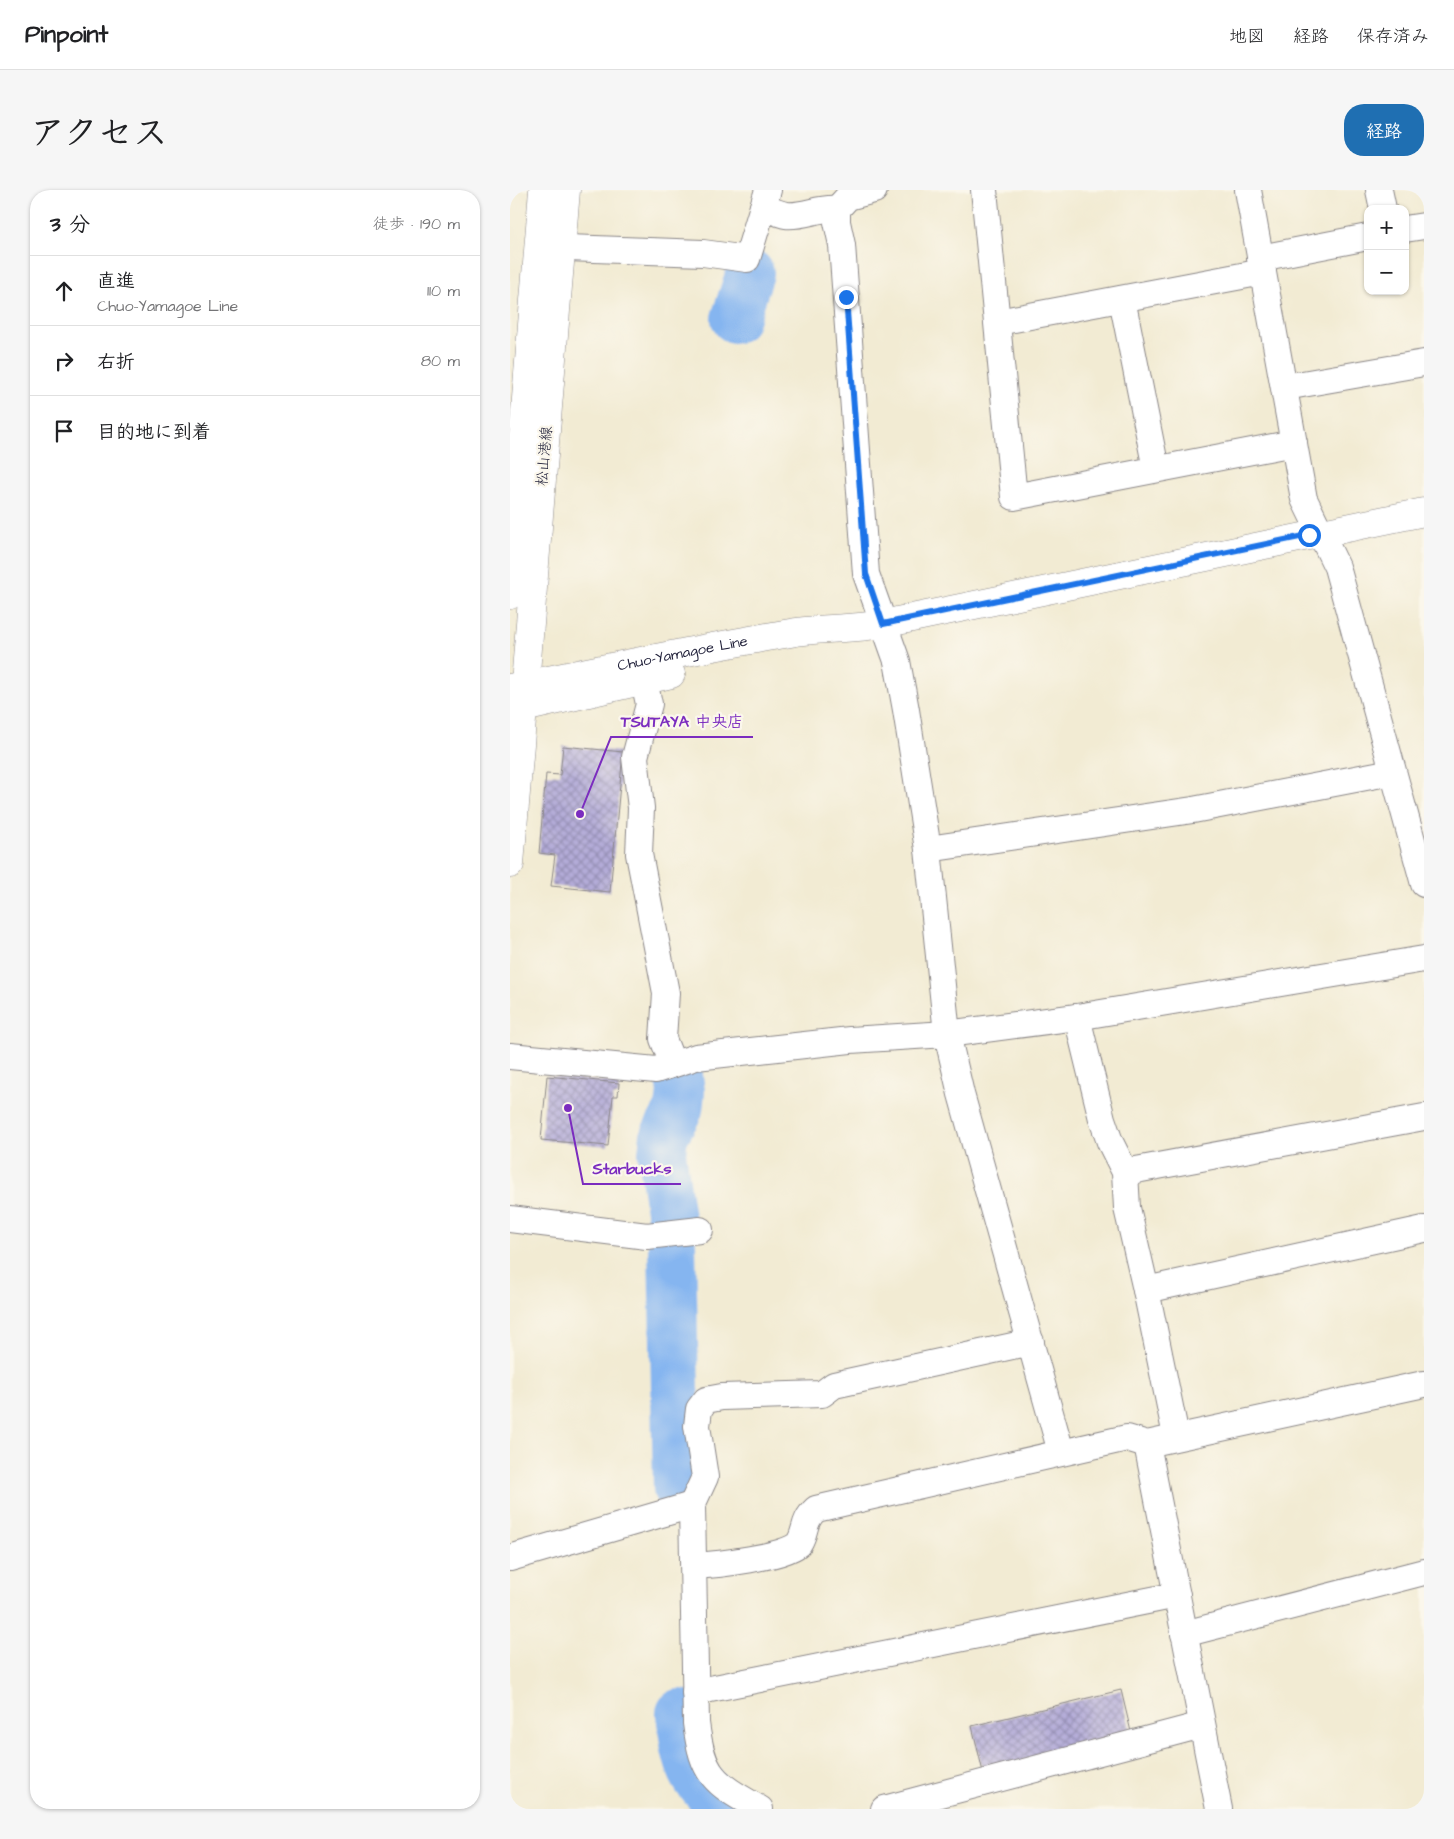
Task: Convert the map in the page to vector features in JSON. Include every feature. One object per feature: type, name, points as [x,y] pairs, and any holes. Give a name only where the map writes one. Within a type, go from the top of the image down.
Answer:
[{"type":"main road","name":"松山港線","points":[[510,864],[517,698],[550,247],[543,190]]},
{"type":"main road","name":"松山港線","points":[[510,594],[550,247],[566,190]]},
{"type":"main road","name":"Chuo-Yamagoe Line","points":[[517,698],[642,671],[717,663],[794,649],[856,628],[1424,512]]},
{"type":"street","points":[[874,190],[848,197],[837,208],[837,222],[842,245],[866,574],[898,662],[928,849],[946,1034],[1061,1452]]},
{"type":"street","points":[[984,190],[1014,496],[1294,443]]},
{"type":"street","points":[[1248,190],[1304,499],[1337,567],[1424,884]]},
{"type":"street","points":[[1379,190],[1382,205]]},
{"type":"street","points":[[550,247],[703,253],[747,259],[765,198],[785,214],[803,214],[824,207],[837,208]]},
{"type":"street","points":[[1409,228],[1424,226]]},
{"type":"street","points":[[998,322],[1122,298],[1364,238]]},
{"type":"street","points":[[1122,298],[1156,469]]},
{"type":"street","points":[[1284,387],[1424,363]]},
{"type":"street","points":[[642,671],[648,704],[635,757],[641,808],[639,854],[666,993],[663,1039],[673,1064]]},
{"type":"street","points":[[928,849],[1192,810],[1392,772]]},
{"type":"street","points":[[510,1056],[656,1070],[705,1056],[850,1040],[946,1034],[1077,1017],[1424,959]]},
{"type":"street","points":[[1077,1017],[1102,1119],[1110,1142],[1125,1172],[1127,1208],[1176,1436]]},
{"type":"street","points":[[1125,1172],[1424,1117]]},
{"type":"street","points":[[510,1219],[647,1236],[700,1230]]},
{"type":"street","points":[[1146,1290],[1424,1229]]},
{"type":"street","points":[[760,1809],[716,1782],[706,1766],[699,1749],[695,1692],[692,1505],[704,1477],[697,1426],[699,1409],[706,1400],[722,1396],[822,1394],[834,1385],[1031,1342]]},
{"type":"street","points":[[694,1566],[718,1565],[789,1550],[799,1542],[807,1518],[816,1509],[1127,1438],[1147,1444],[1176,1436],[1424,1384]]},
{"type":"street","points":[[1147,1444],[1219,1809]]},
{"type":"street","points":[[510,1558],[692,1505]]},
{"type":"street","points":[[1184,1634],[1424,1572]]},
{"type":"street","points":[[695,1692],[1177,1595]]},
{"type":"street","points":[[884,1809],[1202,1725]]},
{"type":"building","points":[[563,746],[623,752],[610,892],[551,886],[555,855],[539,853],[546,774],[560,775]]},
{"type":"building","points":[[547,1076],[619,1083],[618,1096],[613,1096],[608,1146],[541,1140]]},
{"type":"building","points":[[1121,1690],[1132,1736],[983,1772],[972,1726]]},
{"type":"waterway","points":[[735,319],[750,273]]},
{"type":"waterway","points":[[671,1219],[662,1153],[664,1136],[679,1109],[681,1092],[679,1076]]},
{"type":"waterway","points":[[672,1245],[677,1489]]},
{"type":"waterway","points":[[680,1713],[684,1744],[691,1769],[705,1790],[716,1800],[731,1809]]},
{"type":"place","name":"TSUTAYA 中央店","points":[[580,814]]},
{"type":"place","name":"Starbucks","points":[[568,1108]]},
{"type":"route","points":[[846,297],[866,574],[883,624],[1309,535]]}]
